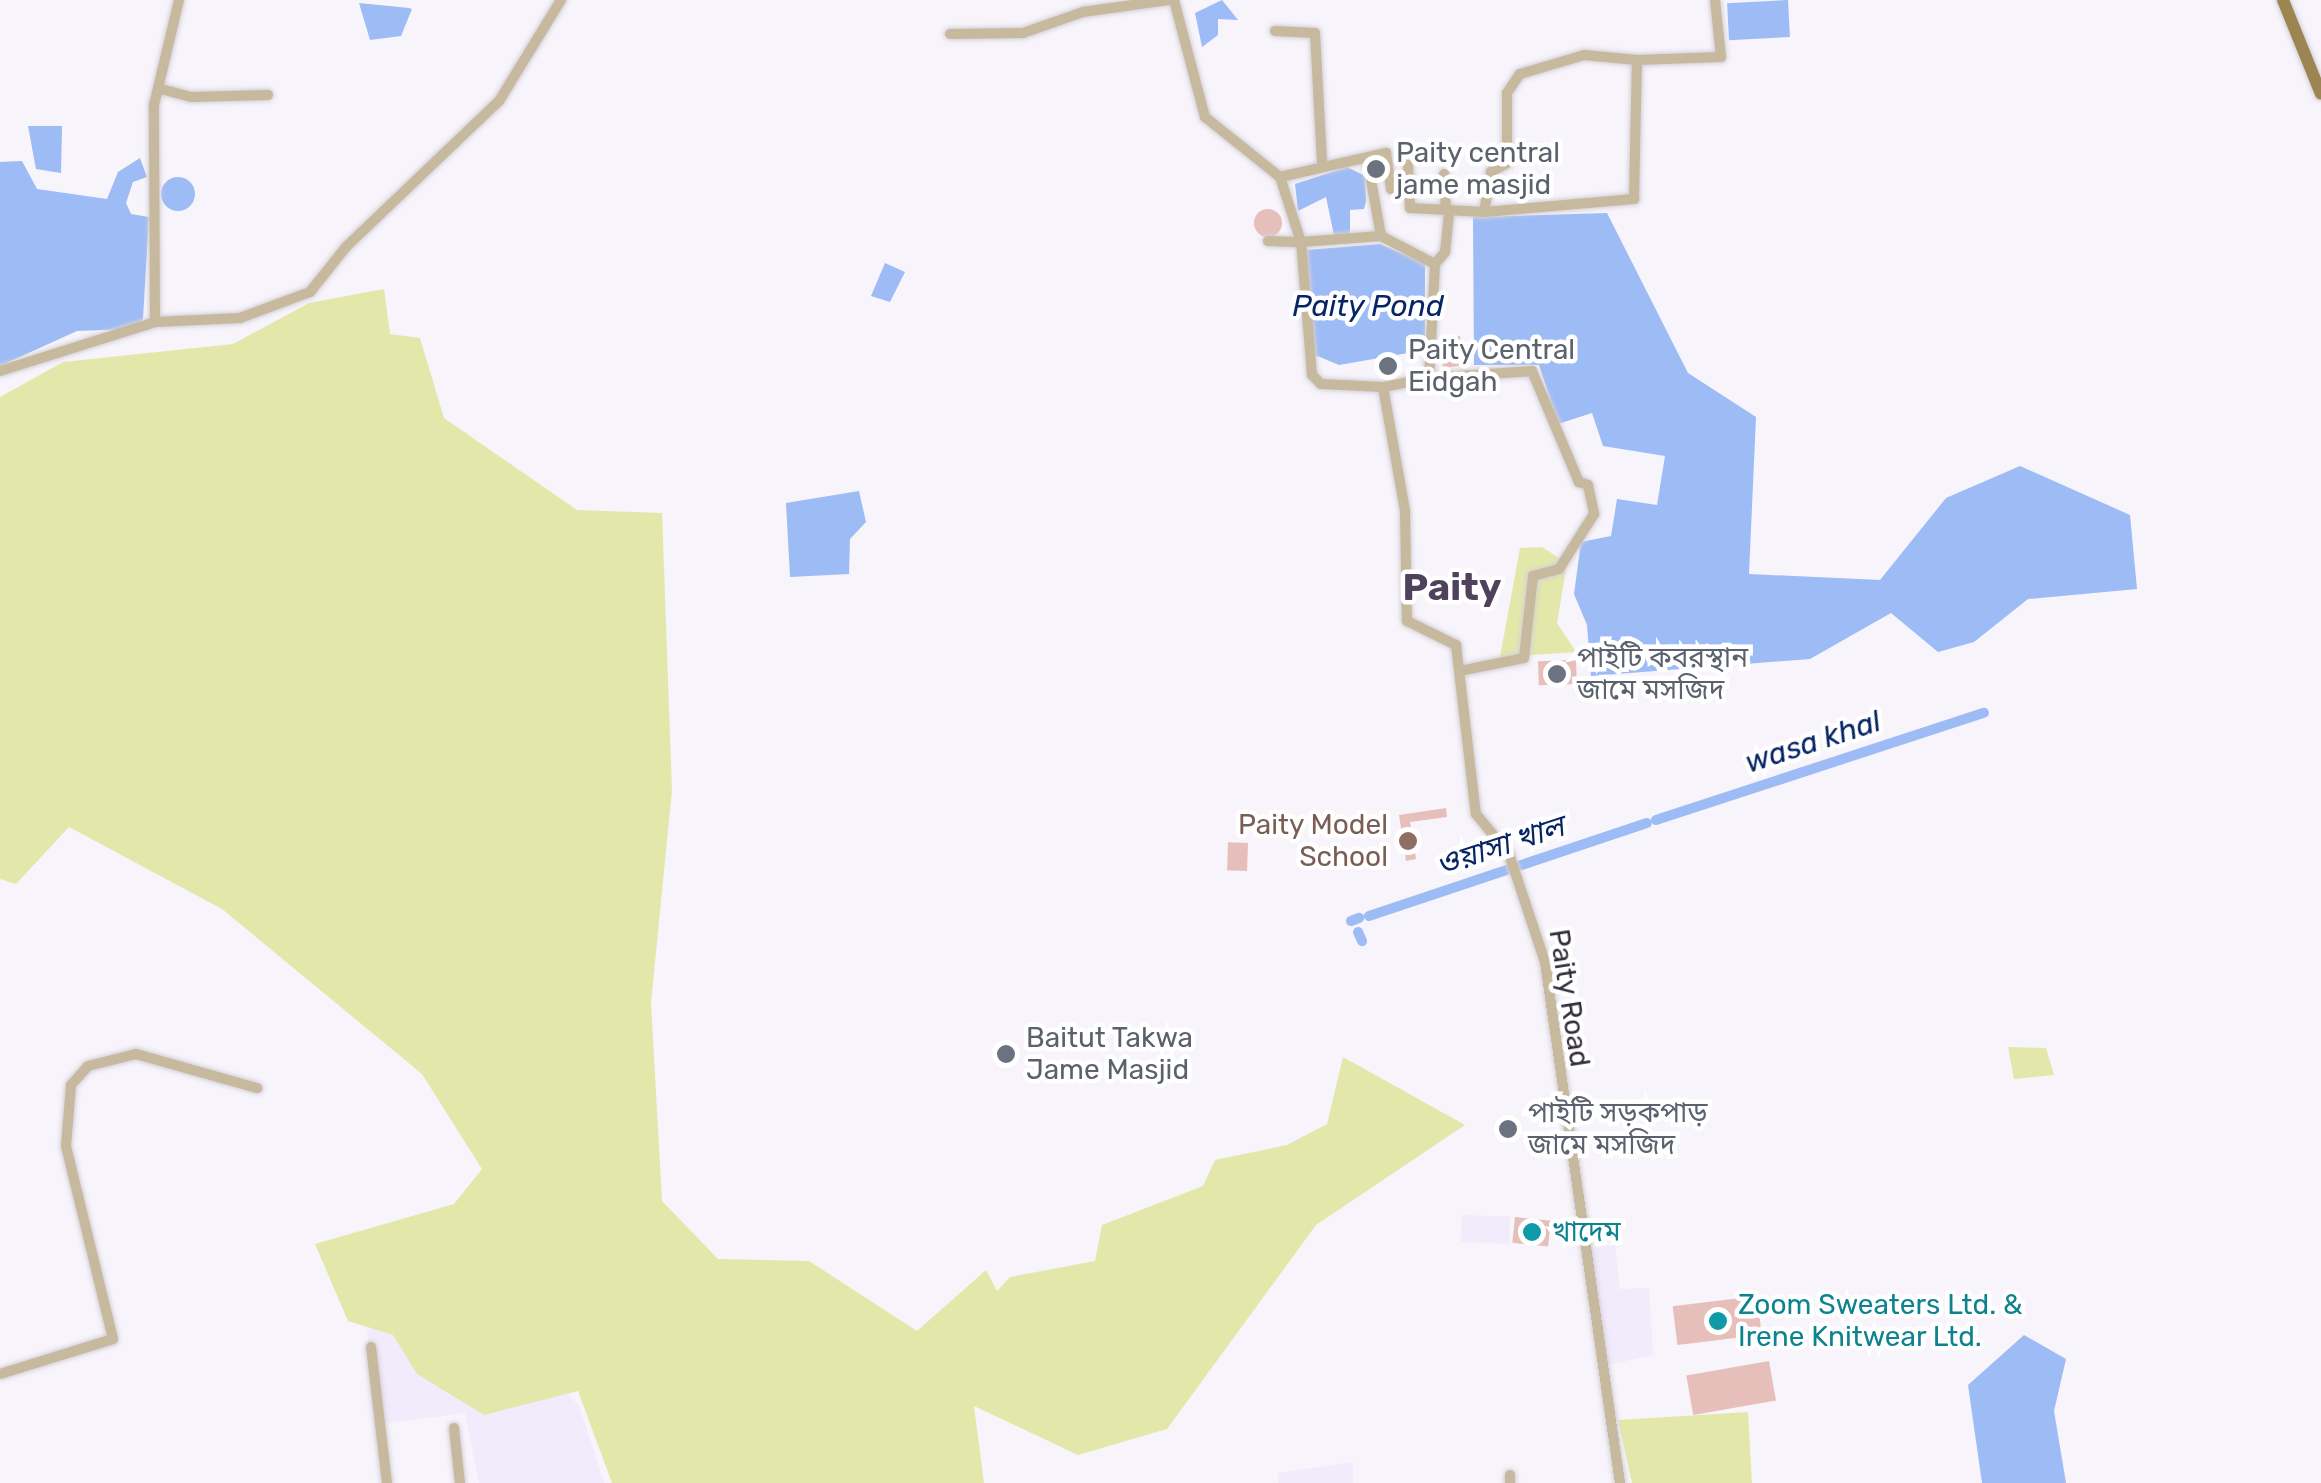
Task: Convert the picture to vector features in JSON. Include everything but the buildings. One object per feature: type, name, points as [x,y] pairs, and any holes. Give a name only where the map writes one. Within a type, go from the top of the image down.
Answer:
[{"type":"main road","points":[[2283,0],[2321,94]]},
{"type":"street","points":[[155,322],[153,134],[179,0]]},
{"type":"street","points":[[0,371],[155,322],[240,318],[310,292],[346,246],[499,100],[561,0]]},
{"type":"street","points":[[950,34],[1024,33],[1084,12],[1171,0],[1205,118],[1280,178],[1301,242],[1312,375],[1321,384],[1383,387],[1428,378],[1532,371],[1579,482],[1588,484],[1594,514],[1558,569],[1533,576],[1524,658],[1460,671],[1456,646],[1407,621],[1405,511],[1383,387]]},
{"type":"street","points":[[1484,212],[1490,172],[1507,163],[1507,93],[1520,74],[1584,55],[1637,60],[1721,56],[1715,0]]},
{"type":"street","points":[[1275,31],[1315,33],[1322,163]]},
{"type":"street","points":[[1408,165],[1410,208],[1484,212],[1634,200],[1637,60]]},
{"type":"street","points":[[162,89],[192,97],[268,96]]},
{"type":"street","points":[[1280,178],[1322,163],[1386,153],[1391,189],[1410,185]]},
{"type":"street","points":[[1366,158],[1381,236]]},
{"type":"street","points":[[1428,378],[1435,264],[1445,252],[1444,174]]},
{"type":"street","points":[[1268,241],[1381,236],[1435,264]]},
{"type":"street","name":"Paity Road","points":[[1460,671],[1473,804],[1509,854],[1545,962],[1620,1483]]},
{"type":"street","points":[[0,1374],[113,1339],[66,1146],[71,1085],[88,1066],[136,1054],[257,1088]]},
{"type":"street","points":[[370,1347],[386,1483]]},
{"type":"street","points":[[454,1428],[460,1483]]},
{"type":"shaded area","points":[[1462,1215],[1510,1217],[1509,1244],[1461,1242]]},
{"type":"shaded area","points":[[1615,1245],[1620,1289],[1649,1288],[1653,1355],[1603,1366],[1590,1248]]},
{"type":"shaded area","points":[[492,1315],[579,1406],[604,1483],[479,1483],[465,1413],[379,1424],[367,1330],[414,1317]]},
{"type":"shaded area","points":[[1353,1462],[1353,1483],[1278,1483],[1278,1473]]},
{"type":"green space","points":[[384,289],[390,334],[420,338],[444,418],[577,510],[662,513],[672,790],[651,1003],[662,1201],[718,1259],[809,1261],[917,1331],[986,1270],[997,1291],[1010,1277],[1095,1261],[1102,1225],[1203,1186],[1215,1160],[1287,1145],[1327,1124],[1343,1057],[1465,1125],[1316,1225],[1167,1429],[1078,1455],[974,1406],[984,1483],[612,1483],[578,1391],[484,1415],[417,1374],[393,1335],[348,1321],[315,1244],[454,1204],[482,1169],[422,1074],[222,909],[69,827],[16,884],[0,879],[0,397],[63,362],[233,344],[309,303]]},
{"type":"green space","points":[[1542,547],[1567,563],[1557,623],[1576,652],[1500,657],[1520,548]]},
{"type":"green space","points":[[2008,1047],[2046,1048],[2054,1075],[2014,1079]]},
{"type":"green space","points":[[1748,1412],[1752,1483],[1632,1483],[1618,1420]]},
{"type":"water","points":[[1222,0],[1238,20],[1218,19],[1218,35],[1202,47],[1195,13]]},
{"type":"water","points":[[1788,0],[1790,37],[1729,40],[1727,3]]},
{"type":"water","points":[[359,3],[412,9],[401,36],[370,40]]},
{"type":"water","points":[[28,126],[62,126],[61,173],[36,169]]},
{"type":"water","points":[[140,158],[147,177],[133,182],[126,203],[131,214],[149,217],[143,319],[130,329],[77,331],[0,366],[0,162],[22,161],[37,189],[107,199],[118,172]]},
{"type":"water","points":[[1347,167],[1365,176],[1366,201],[1364,209],[1350,210],[1350,238],[1335,240],[1326,197],[1298,211],[1295,184]]},
{"type":"water","points":[[178,177],[190,182],[195,194],[190,206],[178,211],[166,206],[161,194],[166,182]]},
{"type":"water","points":[[1607,213],[1688,373],[1756,417],[1749,574],[1880,580],[1946,498],[2020,466],[2130,515],[2137,589],[2028,599],[1974,642],[1938,652],[1891,613],[1810,659],[1591,676],[1587,625],[1574,594],[1581,542],[1611,536],[1617,499],[1657,505],[1665,456],[1603,446],[1592,413],[1558,424],[1539,365],[1474,365],[1473,217]]},
{"type":"water","name":"Paity Pond","points":[[1380,244],[1425,263],[1425,350],[1339,365],[1315,355],[1306,250]]},
{"type":"water","points":[[885,263],[905,272],[890,302],[871,296]]},
{"type":"water","points":[[859,491],[866,522],[850,539],[849,574],[790,577],[786,503]]},
{"type":"water","points":[[2024,1335],[2066,1359],[2054,1411],[2066,1483],[1982,1483],[1968,1385]]},
{"type":"waterway","name":"wasa khal","points":[[1656,820],[1984,713]]},
{"type":"waterway","name":"ওয়াসা খাল","points":[[1369,916],[1647,823]]},
{"type":"waterway","name":"wasa khal","points":[[1351,921],[1359,918]]},
{"type":"waterway","name":"wasa khal","points":[[1358,932],[1362,941]]},
{"type":"place","name":"Paity central jame masjid","points":[[1376,169]]},
{"type":"place","name":"Paity Central Eidgah","points":[[1388,366]]},
{"type":"place","name":"পাইটি কবরস্থান জামে মসজিদ","points":[[1557,674]]},
{"type":"place","name":"Paity Model School","points":[[1408,841]]},
{"type":"place","name":"Baitut Takwa Jame Masjid","points":[[1006,1054]]},
{"type":"place","name":"পাইটি সড়কপাড় জামে মসজিদ","points":[[1508,1129]]},
{"type":"place","name":"খাদেম","points":[[1532,1232]]},
{"type":"place","name":"Zoom Sweaters Ltd. & Irene Knitwear Ltd.","points":[[1718,1321]]},
{"type":"district","name":"Paity","points":[[1452,588]]}]
